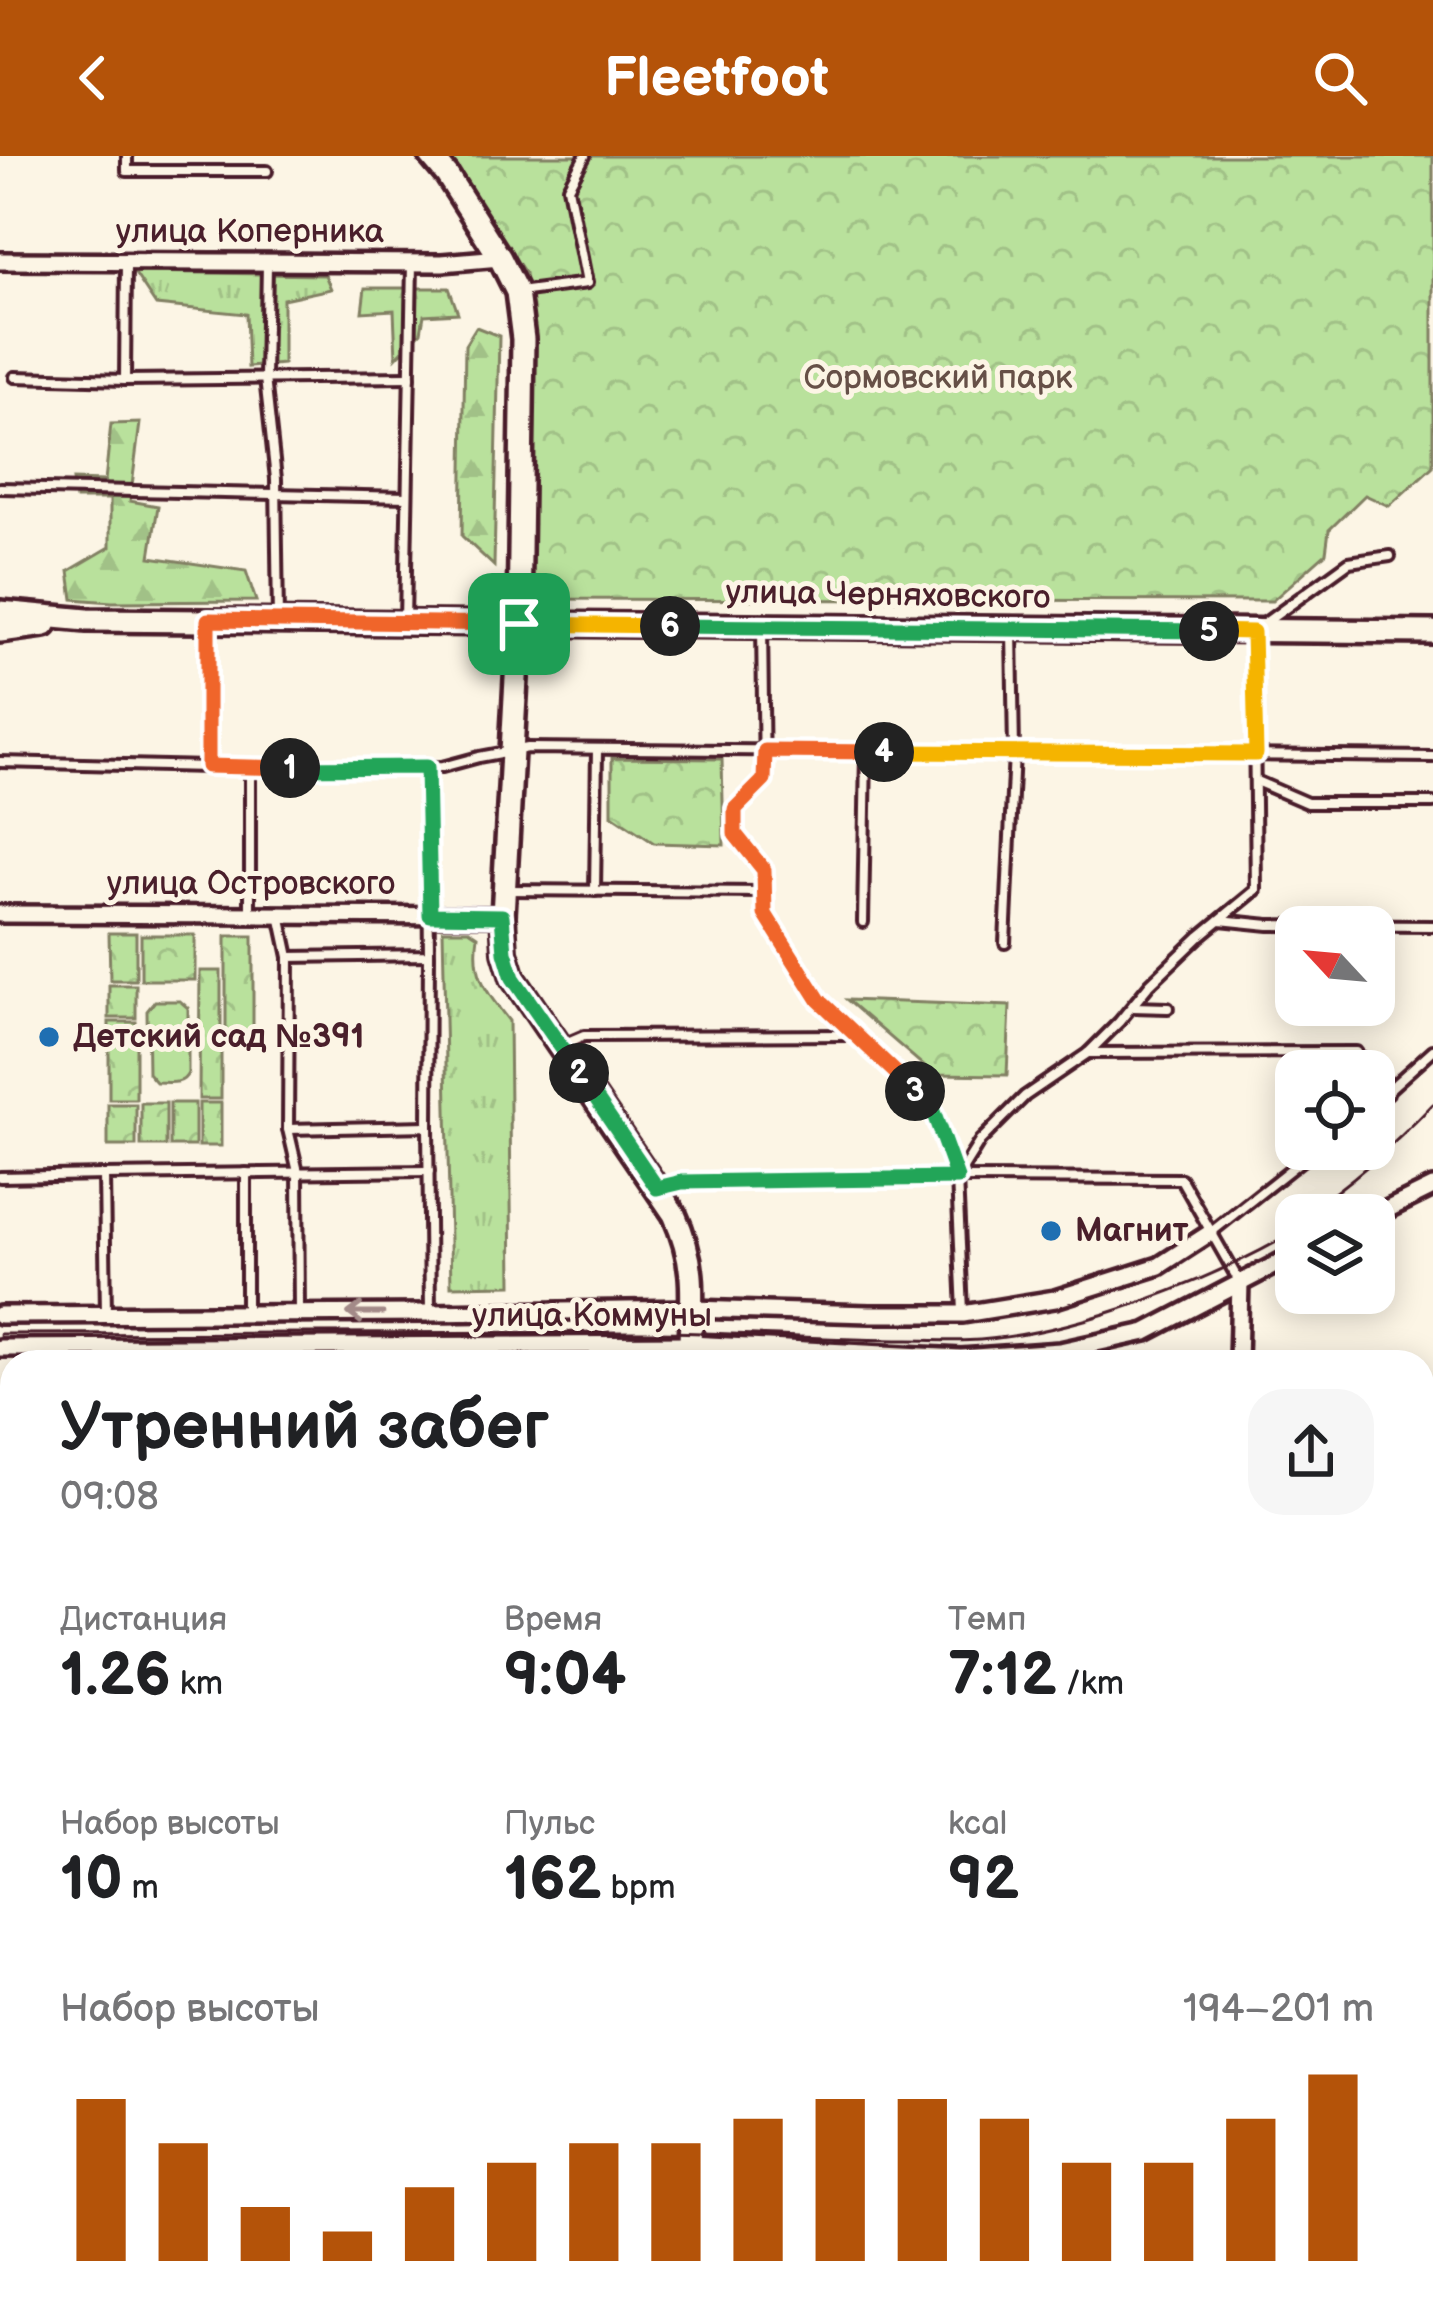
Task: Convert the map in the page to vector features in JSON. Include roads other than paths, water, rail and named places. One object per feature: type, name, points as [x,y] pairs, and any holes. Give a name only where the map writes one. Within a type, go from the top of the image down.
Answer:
[{"type":"main road","points":[[431,156],[518,292],[523,339],[519,624],[502,916],[505,952],[513,978],[674,1214],[692,1266],[690,1334]]},
{"type":"main road","points":[[0,612],[87,620]]},
{"type":"main road","points":[[0,631],[87,620]]},
{"type":"main road","name":"улица Черняховского","points":[[87,620],[1433,632]]},
{"type":"street","name":"улица Коперника","points":[[0,261],[412,263],[500,258]]},
{"type":"street","name":"улица Островского","points":[[0,914],[502,916]]},
{"type":"street","points":[[1395,1206],[1433,1187]]},
{"type":"street","name":"улица Коммуны","points":[[0,1348],[690,1334],[871,1314],[963,1314],[1055,1299],[1159,1266],[1210,1233]]},
{"type":"street","name":"улица Коммуны","points":[[1065,1350],[1147,1332],[1275,1264]]},
{"type":"street","points":[[1238,1350],[1240,1282]]},
{"type":"street","name":"улица Коммуны","points":[[0,1315],[430,1313],[690,1334],[790,1350]]},
{"type":"lane","points":[[127,156],[127,171],[267,171]]},
{"type":"lane","points":[[518,292],[586,283],[568,187],[584,156]]},
{"type":"lane","points":[[125,261],[125,380]]},
{"type":"lane","points":[[267,262],[265,378],[277,492],[278,621]]},
{"type":"lane","points":[[405,623],[412,263]]},
{"type":"lane","points":[[15,377],[410,376]]},
{"type":"lane","points":[[0,488],[407,497]]},
{"type":"lane","points":[[957,1178],[980,1142],[1025,1096],[1088,1053],[1150,984],[1256,890],[1253,632],[1348,562],[1390,556]]},
{"type":"lane","points":[[208,620],[208,766]]},
{"type":"lane","points":[[762,627],[764,780],[735,809],[735,834],[764,870],[765,914],[819,1000],[930,1103],[957,1178],[963,1314]]},
{"type":"lane","points":[[1005,943],[1014,752],[1012,630]]},
{"type":"lane","points":[[0,762],[442,767],[528,748],[1433,757]]},
{"type":"lane","points":[[595,891],[597,750]]},
{"type":"lane","points":[[863,922],[866,752]]},
{"type":"lane","points":[[427,767],[430,1313]]},
{"type":"lane","points":[[250,768],[250,913]]},
{"type":"lane","points":[[1256,781],[1307,803],[1433,803]]},
{"type":"lane","points":[[504,890],[764,892]]},
{"type":"lane","points":[[280,915],[290,957],[288,1129],[298,1172],[299,1313]]},
{"type":"lane","points":[[1220,920],[1256,925],[1433,926]]},
{"type":"lane","points":[[290,957],[429,955]]},
{"type":"lane","points":[[1131,1007],[1168,1008]]},
{"type":"lane","points":[[561,1046],[584,1036],[854,1034]]},
{"type":"lane","points":[[1395,1086],[1433,1051]]},
{"type":"lane","points":[[1088,1053],[1275,1052]]},
{"type":"lane","points":[[288,1129],[428,1126]]},
{"type":"lane","points":[[1210,1233],[1290,1170]]},
{"type":"lane","points":[[0,1177],[429,1171]]},
{"type":"lane","points":[[246,1173],[247,1313]]},
{"type":"lane","points":[[104,1175],[106,1314]]},
{"type":"lane","points":[[657,1188],[682,1182],[1181,1179],[1240,1282]]},
{"type":"tram line","points":[[1332,1194],[1433,1104]]},
{"type":"tram line","points":[[0,1334],[670,1332],[980,1340],[1101,1315],[1185,1285],[1275,1243]]},
{"type":"place","name":"Детский сад №391","points":[[49,1037]]},
{"type":"place","name":"Магнит","points":[[1051,1231]]},
{"type":"park label","name":"Сормовский парк","points":[[938,378]]}]
